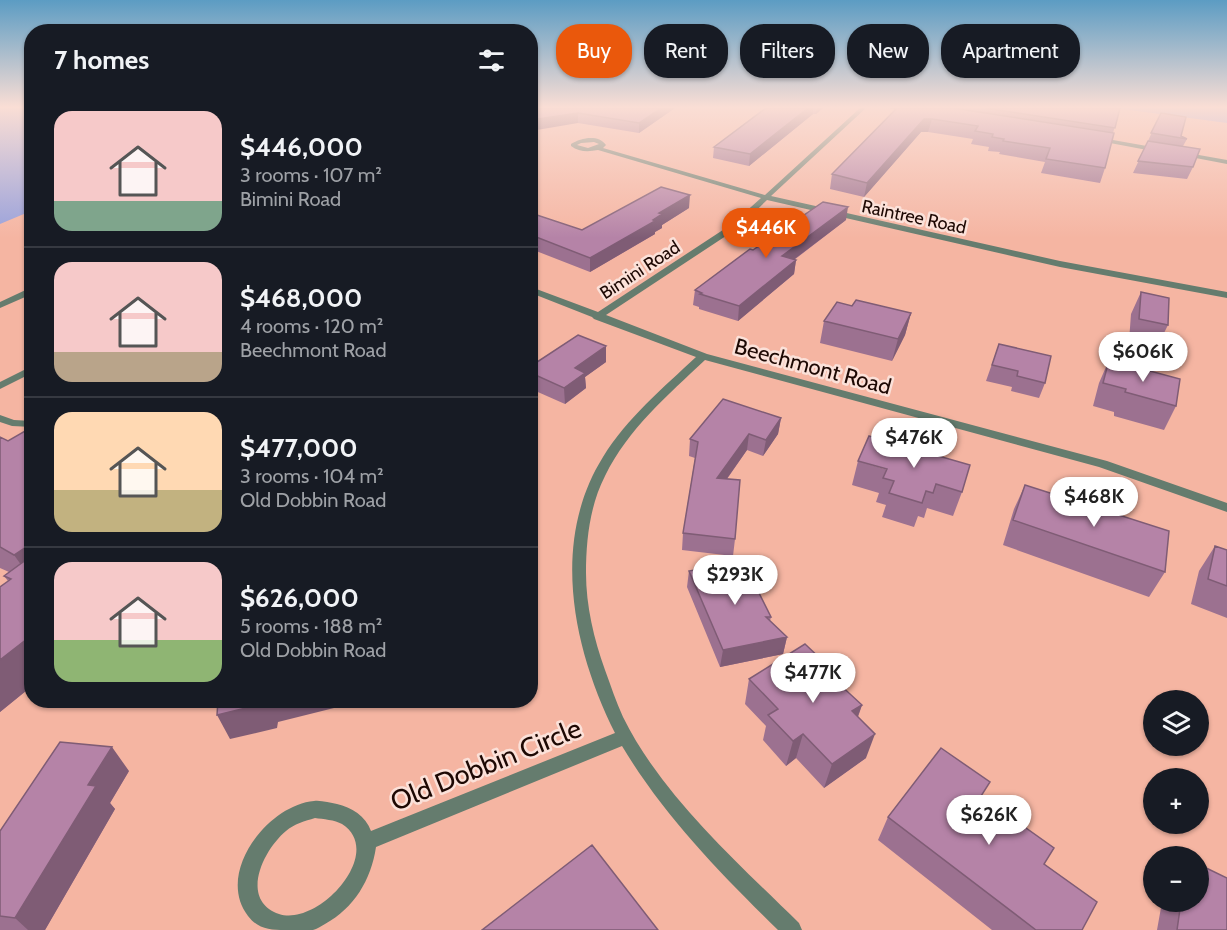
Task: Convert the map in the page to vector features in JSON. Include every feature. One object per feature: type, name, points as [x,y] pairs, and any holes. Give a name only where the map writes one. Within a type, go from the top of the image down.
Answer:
[{"type":"street","name":"Raintree Road","points":[[609,151],[767,198],[1060,264],[1227,295]]},
{"type":"street","name":"Bimini Road","points":[[597,317],[726,232],[767,198],[817,151]]},
{"type":"street","points":[[1178,153],[1227,162]]},
{"type":"street","name":"Beechmont Road","points":[[538,293],[703,356],[1082,458],[1227,508]]},
{"type":"street","points":[[0,305],[24,294]]},
{"type":"street","points":[[703,356],[625,433],[598,477],[588,502],[580,543],[579,582],[585,636],[612,710],[625,737],[651,777],[734,873],[792,930]]},
{"type":"street","points":[[0,386],[24,373]]},
{"type":"street","points":[[0,418],[12,423],[24,424]]},
{"type":"street","name":"Old Dobbin Circle","points":[[366,842],[625,737]]},
{"type":"street","points":[[315,809],[333,810],[349,815],[360,826],[366,842],[366,860],[360,880],[348,898],[331,913],[310,923],[290,926],[271,922],[257,912],[249,896],[247,878],[258,849],[278,825],[296,815],[315,809]]},
{"type":"shaded area","points":[[0,151],[24,151],[24,214],[0,224]]},
{"type":"building","points":[[854,151],[895,151],[867,183],[832,174]]},
{"type":"building","points":[[1049,151],[1109,151],[1105,168],[1046,159]]},
{"type":"building","points":[[1143,151],[1199,151],[1193,167],[1138,161]]},
{"type":"building","points":[[661,187],[690,195],[659,213],[662,214],[653,220],[655,221],[590,258],[538,238],[538,215],[582,230]]},
{"type":"building","points":[[823,202],[848,207],[782,256],[796,260],[739,306],[700,294],[702,293],[695,290],[750,249],[753,250]]},
{"type":"building","points":[[1141,292],[1169,298],[1168,325],[1139,319]]},
{"type":"building","points":[[856,300],[911,313],[898,339],[824,321],[837,302],[852,306]]},
{"type":"building","points":[[578,335],[606,346],[575,368],[585,373],[564,388],[538,376],[538,361]]},
{"type":"building","points":[[999,344],[1051,356],[1045,383],[1017,376],[1018,371],[992,365]]},
{"type":"building","points":[[1109,360],[1180,379],[1176,406],[1125,392],[1126,389],[1103,383]]},
{"type":"building","points":[[723,399],[781,418],[766,440],[749,434],[717,478],[740,480],[735,539],[683,533],[698,442],[690,439]]},
{"type":"building","points":[[24,432],[24,548],[14,555],[0,547],[0,437],[8,441]]},
{"type":"building","points":[[869,436],[970,465],[962,492],[936,484],[933,493],[926,491],[922,503],[889,493],[894,481],[883,478],[887,469],[858,461]]},
{"type":"building","points":[[1025,485],[1169,531],[1165,572],[1013,520]]},
{"type":"building","points":[[1215,546],[1227,550],[1227,586],[1208,579]]},
{"type":"building","points":[[24,561],[24,641],[0,660],[0,587],[11,579],[4,576]]},
{"type":"building","points":[[743,561],[771,617],[766,617],[787,637],[723,650],[689,571]]},
{"type":"building","points":[[805,644],[842,679],[837,682],[862,705],[852,711],[875,734],[832,764],[803,734],[793,741],[768,715],[778,709],[749,679]]},
{"type":"building","points":[[217,708],[246,708],[217,715]]},
{"type":"building","points":[[60,742],[112,747],[88,785],[96,786],[15,918],[0,916],[0,831]]},
{"type":"building","points":[[941,748],[990,782],[981,796],[1054,848],[1044,864],[1097,902],[1082,930],[1036,930],[888,817]]},
{"type":"building","points":[[592,845],[658,930],[482,930]]},
{"type":"building","points":[[1209,869],[1227,878],[1227,930],[1177,930],[1180,912],[1209,912]]}]
